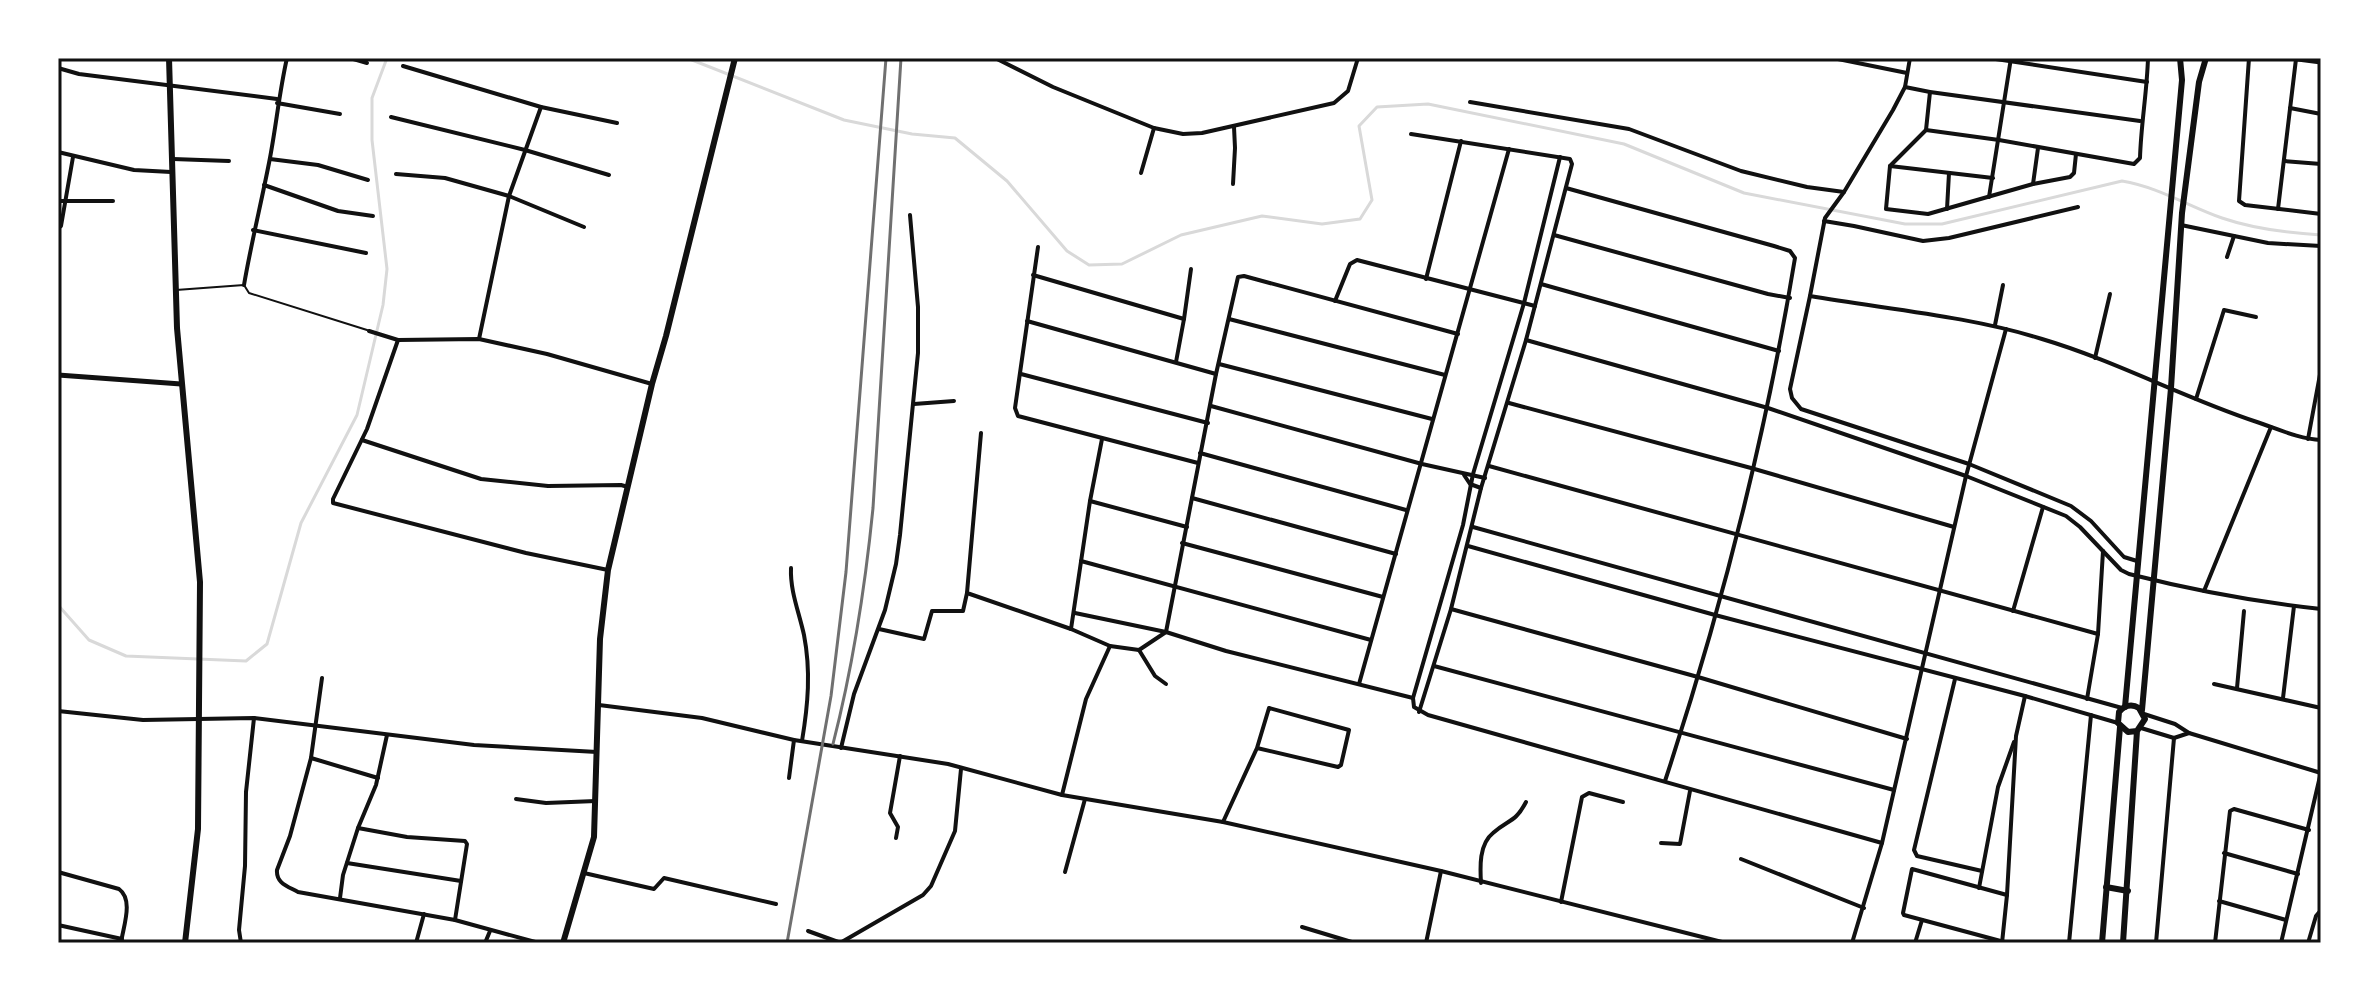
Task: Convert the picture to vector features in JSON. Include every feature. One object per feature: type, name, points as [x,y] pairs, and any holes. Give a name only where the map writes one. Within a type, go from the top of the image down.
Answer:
[{"type":"main road","points":[[169,58],[175,290],[181,384],[198,543],[198,829],[185,943]]},
{"type":"main road","points":[[2102,943],[2119,712],[2123,707],[2182,80],[2180,58]]},
{"type":"main road","points":[[2119,725],[2128,732],[2144,724],[2182,213],[2199,82],[2206,58]]},
{"type":"main road","points":[[563,943],[594,837],[600,639],[608,570],[735,60]]},
{"type":"main road","points":[[2162,306],[2176,308]]},
{"type":"main road","points":[[2123,707],[2132,705],[2143,712]]},
{"type":"main road","points":[[2123,943],[2139,729]]},
{"type":"main road","points":[[2106,887],[2128,891]]},
{"type":"street","points":[[244,285],[287,58]]},
{"type":"street","points":[[350,58],[367,63]]},
{"type":"street","points":[[995,58],[1053,87],[1154,128],[1193,134],[1334,103],[1348,91],[1358,58]]},
{"type":"street","points":[[1833,58],[1907,73]]},
{"type":"street","points":[[1910,58],[1905,87],[1825,220],[1790,389],[1796,405],[1969,464],[2071,506],[2091,521],[2124,557],[2137,561]]},
{"type":"street","points":[[1989,58],[2147,82]]},
{"type":"street","points":[[1926,130],[2134,164],[2140,158],[2148,58]]},
{"type":"street","points":[[2249,58],[2239,201],[2241,204],[2321,214]]},
{"type":"street","points":[[2290,58],[2321,62]]},
{"type":"street","points":[[2278,209],[2296,59]]},
{"type":"street","points":[[1989,197],[2011,60]]},
{"type":"street","points":[[403,66],[541,107],[617,123]]},
{"type":"street","points":[[58,68],[79,74],[278,101],[340,114]]},
{"type":"street","points":[[1905,87],[2141,121]]},
{"type":"street","points":[[1930,92],[1926,130],[1890,166],[1886,209],[1923,214],[2070,177],[2074,173],[2076,154]]},
{"type":"street","points":[[1470,102],[1629,129],[1741,171],[1807,187],[1844,192]]},
{"type":"street","points":[[479,339],[509,196],[541,107]]},
{"type":"street","points":[[2290,108],[2321,114]]},
{"type":"street","points":[[391,117],[525,150],[609,175]]},
{"type":"street","points":[[1233,184],[1234,127]]},
{"type":"street","points":[[1141,173],[1154,128]]},
{"type":"street","points":[[1411,134],[1560,157],[1572,162],[1509,403],[1481,488],[1451,609],[1419,712]]},
{"type":"street","points":[[1426,279],[1461,141]]},
{"type":"street","points":[[2033,184],[2038,148]]},
{"type":"street","points":[[1359,684],[1509,149]]},
{"type":"street","points":[[58,152],[134,170],[171,172]]},
{"type":"street","points":[[58,228],[61,226],[73,157]]},
{"type":"street","points":[[1560,157],[1524,303],[1470,484],[1463,525],[1413,698],[1414,707],[1419,712],[1882,843]]},
{"type":"street","points":[[171,159],[229,161]]},
{"type":"street","points":[[270,159],[318,165],[368,180]]},
{"type":"street","points":[[2284,161],[2321,164]]},
{"type":"street","points":[[1890,166],[1993,178]]},
{"type":"street","points":[[1947,209],[1949,173]]},
{"type":"street","points":[[396,174],[445,178],[509,196],[584,227]]},
{"type":"street","points":[[264,185],[338,211],[373,216]]},
{"type":"street","points":[[1566,188],[1790,251],[1795,258],[1768,408],[1698,677],[1665,781]]},
{"type":"street","points":[[58,201],[113,201]]},
{"type":"street","points":[[1825,220],[1923,241],[1949,238],[2078,207]]},
{"type":"street","points":[[841,748],[854,694],[879,629],[896,564],[918,353],[918,307],[910,215]]},
{"type":"street","points":[[2181,225],[2284,245],[2321,246]]},
{"type":"street","points":[[253,230],[366,253]]},
{"type":"street","points":[[1554,235],[1790,298]]},
{"type":"street","points":[[2227,257],[2234,236]]},
{"type":"street","points":[[1038,247],[1015,408],[1018,416],[1198,463]]},
{"type":"street","points":[[1335,301],[1352,261],[1357,260],[1535,306]]},
{"type":"street","points":[[1176,362],[1191,269]]},
{"type":"street","points":[[1033,275],[1184,319]]},
{"type":"street","points":[[967,593],[1110,646],[1139,650],[1166,632],[1238,277],[1244,276],[1458,334]]},
{"type":"street","points":[[1541,284],[1779,351]]},
{"type":"street","points":[[1995,326],[2003,285]]},
{"type":"street","points":[[2095,358],[2110,294]]},
{"type":"street","points":[[1810,296],[1995,326],[2043,339],[2271,427],[2321,440]]},
{"type":"street","points":[[2196,399],[2224,310],[2256,317]]},
{"type":"street","points":[[1229,319],[1445,375]]},
{"type":"street","points":[[1027,321],[1216,374]]},
{"type":"street","points":[[1852,943],[1882,843],[1966,476],[2006,329]]},
{"type":"street","points":[[369,331],[396,340],[479,339],[547,354],[652,384]]},
{"type":"street","points":[[396,340],[379,399],[333,503],[526,553],[608,570]]},
{"type":"street","points":[[1526,340],[1768,408],[1966,476],[2066,516],[2121,570],[2135,575],[2204,591],[2321,609]]},
{"type":"street","points":[[1219,364],[1432,419]]},
{"type":"street","points":[[2308,439],[2321,369]]},
{"type":"street","points":[[1021,374],[1208,423]]},
{"type":"street","points":[[58,375],[181,384]]},
{"type":"street","points":[[914,404],[954,401]]},
{"type":"street","points":[[1509,403],[1954,527]]},
{"type":"street","points":[[1211,406],[1422,464],[1485,478]]},
{"type":"street","points":[[2204,591],[2271,427]]},
{"type":"street","points":[[879,629],[924,639],[932,611],[963,611],[981,433]]},
{"type":"street","points":[[1071,629],[1102,439]]},
{"type":"street","points":[[362,440],[481,479],[548,486],[628,487]]},
{"type":"street","points":[[1200,453],[1407,510]]},
{"type":"street","points":[[1489,466],[2098,634]]},
{"type":"street","points":[[1464,475],[1470,484],[1481,488]]},
{"type":"street","points":[[1192,498],[1396,554]]},
{"type":"street","points":[[1090,501],[1187,527]]},
{"type":"street","points":[[2013,611],[2043,507]]},
{"type":"street","points":[[1473,527],[1925,655],[2123,707]]},
{"type":"street","points":[[1182,543],[1383,597]]},
{"type":"street","points":[[1468,546],[2025,696],[2119,725]]},
{"type":"street","points":[[2087,699],[2098,634],[2103,551]]},
{"type":"street","points":[[1081,561],[1371,640]]},
{"type":"street","points":[[791,568],[791,588],[805,638],[809,679],[802,741]]},
{"type":"street","points":[[2283,698],[2294,606]]},
{"type":"street","points":[[1451,609],[1907,739]]},
{"type":"street","points":[[2237,688],[2244,611]]},
{"type":"street","points":[[1075,613],[1166,632],[1226,651],[1413,698]]},
{"type":"street","points":[[1062,795],[1086,699],[1110,646]]},
{"type":"street","points":[[1139,650],[1155,676],[1166,684]]},
{"type":"street","points":[[1434,666],[1894,790]]},
{"type":"street","points":[[322,678],[311,758],[290,836],[277,870],[281,883],[298,892],[455,920],[539,943]]},
{"type":"street","points":[[1955,679],[1914,850],[1917,856],[1982,871]]},
{"type":"street","points":[[2214,684],[2321,708]]},
{"type":"street","points":[[1979,888],[1998,787],[2016,736],[2025,696]]},
{"type":"street","points":[[599,705],[702,718],[794,740],[948,764],[1062,795],[1223,822],[1441,871],[1726,943]]},
{"type":"street","points":[[1223,822],[1257,748],[1270,707],[1349,730],[1341,765],[1335,767],[1257,748]]},
{"type":"street","points":[[58,711],[143,720],[254,718],[474,745],[597,752]]},
{"type":"street","points":[[2143,712],[2189,733],[2321,772],[2281,943]]},
{"type":"street","points":[[2069,943],[2091,715]]},
{"type":"street","points":[[241,943],[239,930],[245,866],[246,792],[254,718]]},
{"type":"street","points":[[2139,729],[2174,738],[2189,733]]},
{"type":"street","points":[[340,898],[358,828],[378,778],[387,735]]},
{"type":"street","points":[[2002,943],[2016,736]]},
{"type":"street","points":[[2156,943],[2174,738]]},
{"type":"street","points":[[789,778],[794,740]]},
{"type":"street","points":[[896,838],[898,827],[890,813],[900,756]]},
{"type":"street","points":[[311,758],[378,778]]},
{"type":"street","points":[[808,931],[839,943],[923,895],[931,886],[955,831],[962,768]]},
{"type":"street","points":[[1661,843],[1680,844],[1690,790]]},
{"type":"street","points":[[1561,902],[1582,797],[1589,793],[1623,802]]},
{"type":"street","points":[[516,799],[546,803],[596,801]]},
{"type":"street","points":[[1065,872],[1085,799]]},
{"type":"street","points":[[1481,883],[1480,863],[1490,834],[1518,817],[1526,802]]},
{"type":"street","points":[[2215,943],[2230,811],[2232,809],[2309,830]]},
{"type":"street","points":[[358,828],[407,837],[465,841],[455,920]]},
{"type":"street","points":[[2224,853],[2298,874]]},
{"type":"street","points":[[1741,859],[1864,908]]},
{"type":"street","points":[[347,863],[461,881]]},
{"type":"street","points":[[2007,895],[1912,869],[1903,913],[2008,943]]},
{"type":"street","points":[[1426,943],[1441,871]]},
{"type":"street","points":[[58,872],[124,892],[127,900],[122,941],[58,925]]},
{"type":"street","points":[[584,873],[654,889],[664,878],[776,904]]},
{"type":"street","points":[[2219,900],[2286,920]]},
{"type":"street","points":[[2308,943],[2316,916],[2321,910]]},
{"type":"street","points":[[416,943],[424,914]]},
{"type":"street","points":[[1915,943],[1922,920]]},
{"type":"street","points":[[1302,927],[1355,943]]},
{"type":"street","points":[[485,943],[490,931]]},
{"type":"lane","points":[[175,290],[244,285],[249,293],[369,331]]},
{"type":"waterway","points":[[58,605],[89,640],[126,656],[246,661],[267,644],[301,523],[357,415],[383,305],[387,269],[372,140],[372,98],[387,58]]},
{"type":"waterway","points":[[687,58],[844,120],[912,134],[955,138],[1007,181],[1067,251],[1089,265],[1122,264],[1181,235],[1262,216],[1322,224],[1360,219],[1372,200],[1359,126],[1377,107],[1428,104],[1624,144],[1744,193],[1905,224],[1942,224],[2122,181],[2173,197],[2234,222],[2271,230],[2321,235]]},
{"type":"railway","points":[[787,943],[831,696],[846,572],[886,58]]},
{"type":"railway","points":[[833,744],[858,627],[873,508],[901,58]]}]
